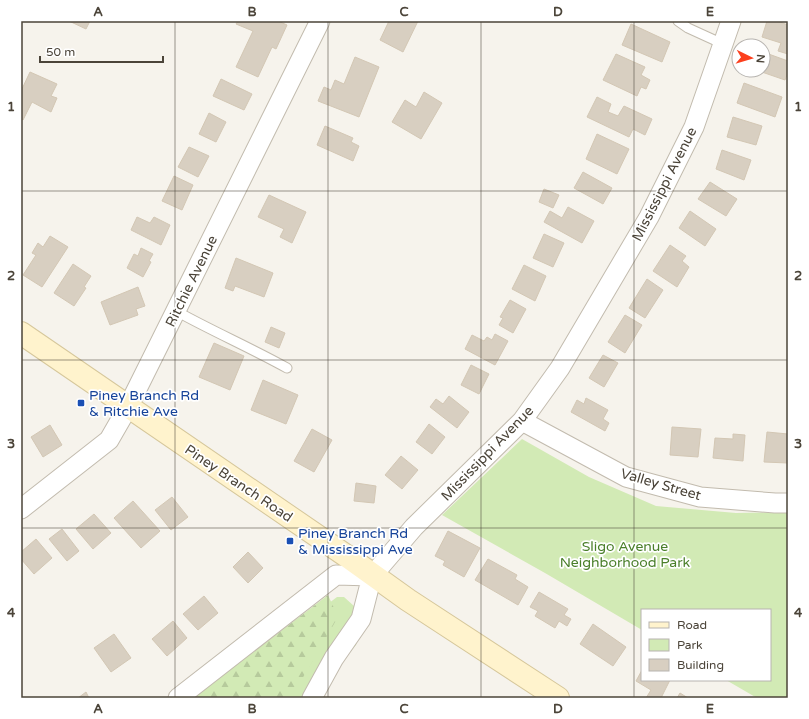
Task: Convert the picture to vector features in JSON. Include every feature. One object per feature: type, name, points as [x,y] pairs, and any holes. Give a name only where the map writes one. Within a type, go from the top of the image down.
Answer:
[{"type":"main road","name":"Piney Branch Road","points":[[21,333],[348,557],[372,576],[558,698]]},
{"type":"street","name":"Ritchie Avenue","points":[[21,509],[109,440],[128,407],[320,21]]},
{"type":"street","name":"Mississippi Avenue","points":[[372,576],[414,527],[522,421],[560,368],[648,218],[694,127],[731,21]]},
{"type":"street","name":"Valley Street","points":[[522,421],[626,477],[700,497],[788,503]]},
{"type":"street","points":[[178,698],[336,575],[372,576],[361,619],[334,658],[312,698]]},
{"type":"lane","points":[[678,21],[688,28],[723,44]]},
{"type":"lane","points":[[176,311],[287,368]]},
{"type":"green space","name":"Sligo Avenue Neighborhood Park","points":[[522,439],[589,477],[656,506],[736,513],[788,512],[788,698],[757,698],[728,681],[771,681],[771,609],[641,609],[641,629],[442,515]]},
{"type":"green space","points":[[328,595],[338,617],[291,698],[193,698]]},
{"type":"green space","points":[[337,597],[344,597],[354,606],[359,618],[360,632],[356,645],[304,698],[207,698],[254,660]]},
{"type":"building","points":[[69,21],[90,21],[86,29]]},
{"type":"building","points":[[238,21],[278,21],[287,25],[276,49],[272,47],[258,77],[236,67],[253,31],[236,24]]},
{"type":"building","points":[[389,21],[418,21],[403,52],[380,40]]},
{"type":"building","points":[[767,21],[777,21],[788,25],[788,54],[778,51],[781,43],[771,40],[771,38],[762,37]]},
{"type":"building","points":[[631,24],[670,42],[662,62],[622,45]]},
{"type":"building","points":[[616,54],[645,67],[641,75],[650,80],[646,89],[641,87],[637,96],[603,80]]},
{"type":"building","points":[[771,55],[788,61],[788,72],[785,80],[771,75]]},
{"type":"building","points":[[355,57],[379,67],[359,117],[318,101],[324,87],[331,90],[335,80],[344,84]]},
{"type":"building","points":[[30,72],[57,84],[51,96],[57,98],[51,112],[32,102],[23,120],[21,119],[21,91]]},
{"type":"building","points":[[221,79],[252,94],[244,110],[213,96]]},
{"type":"building","points":[[744,83],[782,97],[775,117],[737,103]]},
{"type":"building","points":[[424,92],[442,103],[421,139],[392,122],[405,100],[416,107]]},
{"type":"building","points":[[597,97],[611,104],[608,112],[618,116],[624,106],[652,119],[645,135],[633,129],[629,137],[587,117]]},
{"type":"building","points":[[209,113],[226,122],[216,142],[199,134]]},
{"type":"building","points":[[733,117],[762,126],[756,145],[727,137]]},
{"type":"building","points":[[325,126],[353,138],[351,142],[359,146],[353,161],[317,145]]},
{"type":"building","points":[[597,134],[629,149],[617,174],[586,159]]},
{"type":"building","points":[[189,147],[209,156],[198,177],[178,167]]},
{"type":"building","points":[[722,150],[751,160],[744,180],[716,169]]},
{"type":"building","points":[[583,172],[612,188],[603,204],[574,188]]},
{"type":"building","points":[[174,176],[193,185],[182,210],[162,201]]},
{"type":"building","points":[[710,182],[737,199],[726,216],[698,199]]},
{"type":"building","points":[[544,189],[559,195],[553,208],[539,202]]},
{"type":"building","points":[[269,195],[306,212],[292,243],[280,237],[284,229],[258,217]]},
{"type":"building","points":[[568,207],[594,221],[582,243],[544,222],[550,211],[562,218]]},
{"type":"building","points":[[690,211],[716,229],[705,246],[679,228]]},
{"type":"building","points":[[137,217],[150,223],[154,217],[170,225],[161,245],[131,230]]},
{"type":"building","points":[[544,234],[564,243],[553,267],[533,258]]},
{"type":"building","points":[[50,236],[68,247],[42,287],[23,275],[36,255],[32,253],[38,243],[43,247]]},
{"type":"building","points":[[670,245],[686,256],[682,261],[689,267],[677,287],[653,271]]},
{"type":"building","points":[[141,248],[153,254],[149,261],[151,262],[143,277],[127,268],[134,254],[138,256]]},
{"type":"building","points":[[236,258],[273,273],[264,297],[235,286],[233,291],[225,288]]},
{"type":"building","points":[[73,264],[91,276],[84,287],[86,288],[74,306],[54,293]]},
{"type":"building","points":[[524,265],[546,276],[535,301],[512,289]]},
{"type":"building","points":[[647,279],[663,290],[645,318],[629,308]]},
{"type":"building","points":[[138,287],[145,306],[136,309],[138,315],[110,325],[101,302]]},
{"type":"building","points":[[510,300],[526,309],[513,333],[499,325],[503,318],[500,317]]},
{"type":"building","points":[[625,315],[642,325],[625,353],[608,342]]},
{"type":"building","points":[[271,327],[285,333],[279,348],[265,342]]},
{"type":"building","points":[[495,334],[508,341],[495,365],[465,349],[472,335],[484,341],[487,337],[492,340]]},
{"type":"building","points":[[214,343],[244,356],[230,390],[199,377]]},
{"type":"building","points":[[603,355],[618,363],[604,387],[589,378]]},
{"type":"building","points":[[471,365],[489,374],[479,394],[461,385]]},
{"type":"building","points":[[263,380],[298,395],[286,424],[251,410]]},
{"type":"building","points":[[449,396],[469,412],[457,428],[430,407],[436,399],[443,404]]},
{"type":"building","points":[[586,398],[608,410],[603,419],[609,423],[605,431],[571,412],[577,400],[584,404]]},
{"type":"building","points":[[429,424],[445,437],[432,454],[416,442]]},
{"type":"building","points":[[50,425],[62,445],[43,457],[31,437]]},
{"type":"building","points":[[672,427],[701,429],[698,457],[670,455]]},
{"type":"building","points":[[312,429],[332,440],[314,472],[294,461]]},
{"type":"building","points":[[767,432],[788,434],[788,463],[764,462]]},
{"type":"building","points":[[733,434],[745,435],[743,461],[713,458],[715,438],[733,439]]},
{"type":"building","points":[[401,456],[418,470],[402,489],[385,475]]},
{"type":"building","points":[[356,483],[376,486],[374,503],[354,501]]},
{"type":"building","points":[[172,497],[188,517],[171,530],[155,510]]},
{"type":"building","points":[[133,501],[160,531],[141,548],[114,518]]},
{"type":"building","points":[[94,514],[111,533],[93,549],[76,529]]},
{"type":"building","points":[[62,529],[79,551],[67,561],[49,539]]},
{"type":"building","points":[[448,531],[480,548],[464,577],[443,565],[445,561],[435,556]]},
{"type":"building","points":[[36,539],[52,558],[34,574],[21,559],[21,552]]},
{"type":"building","points":[[248,552],[263,568],[248,583],[233,567]]},
{"type":"building","points":[[488,559],[517,575],[515,579],[528,587],[518,605],[475,580]]},
{"type":"building","points":[[539,592],[568,609],[564,615],[571,619],[567,626],[559,621],[555,628],[535,616],[538,611],[530,607]]},
{"type":"building","points":[[204,596],[218,613],[198,630],[183,614]]},
{"type":"building","points":[[173,621],[187,638],[167,656],[152,639]]},
{"type":"building","points":[[593,624],[626,647],[613,666],[580,644]]},
{"type":"building","points":[[114,634],[131,658],[111,672],[94,648]]},
{"type":"building","points":[[641,672],[641,681],[670,681],[661,698],[646,698],[651,690],[636,681]]},
{"type":"building","points":[[86,692],[89,698],[78,698]]},
{"type":"building","points":[[680,693],[688,698],[677,698]]},
{"type":"place","name":"Piney Branch Rd & Ritchie Ave","points":[[81,403]]},
{"type":"place","name":"Piney Branch Rd & Mississippi Ave","points":[[290,541]]}]
